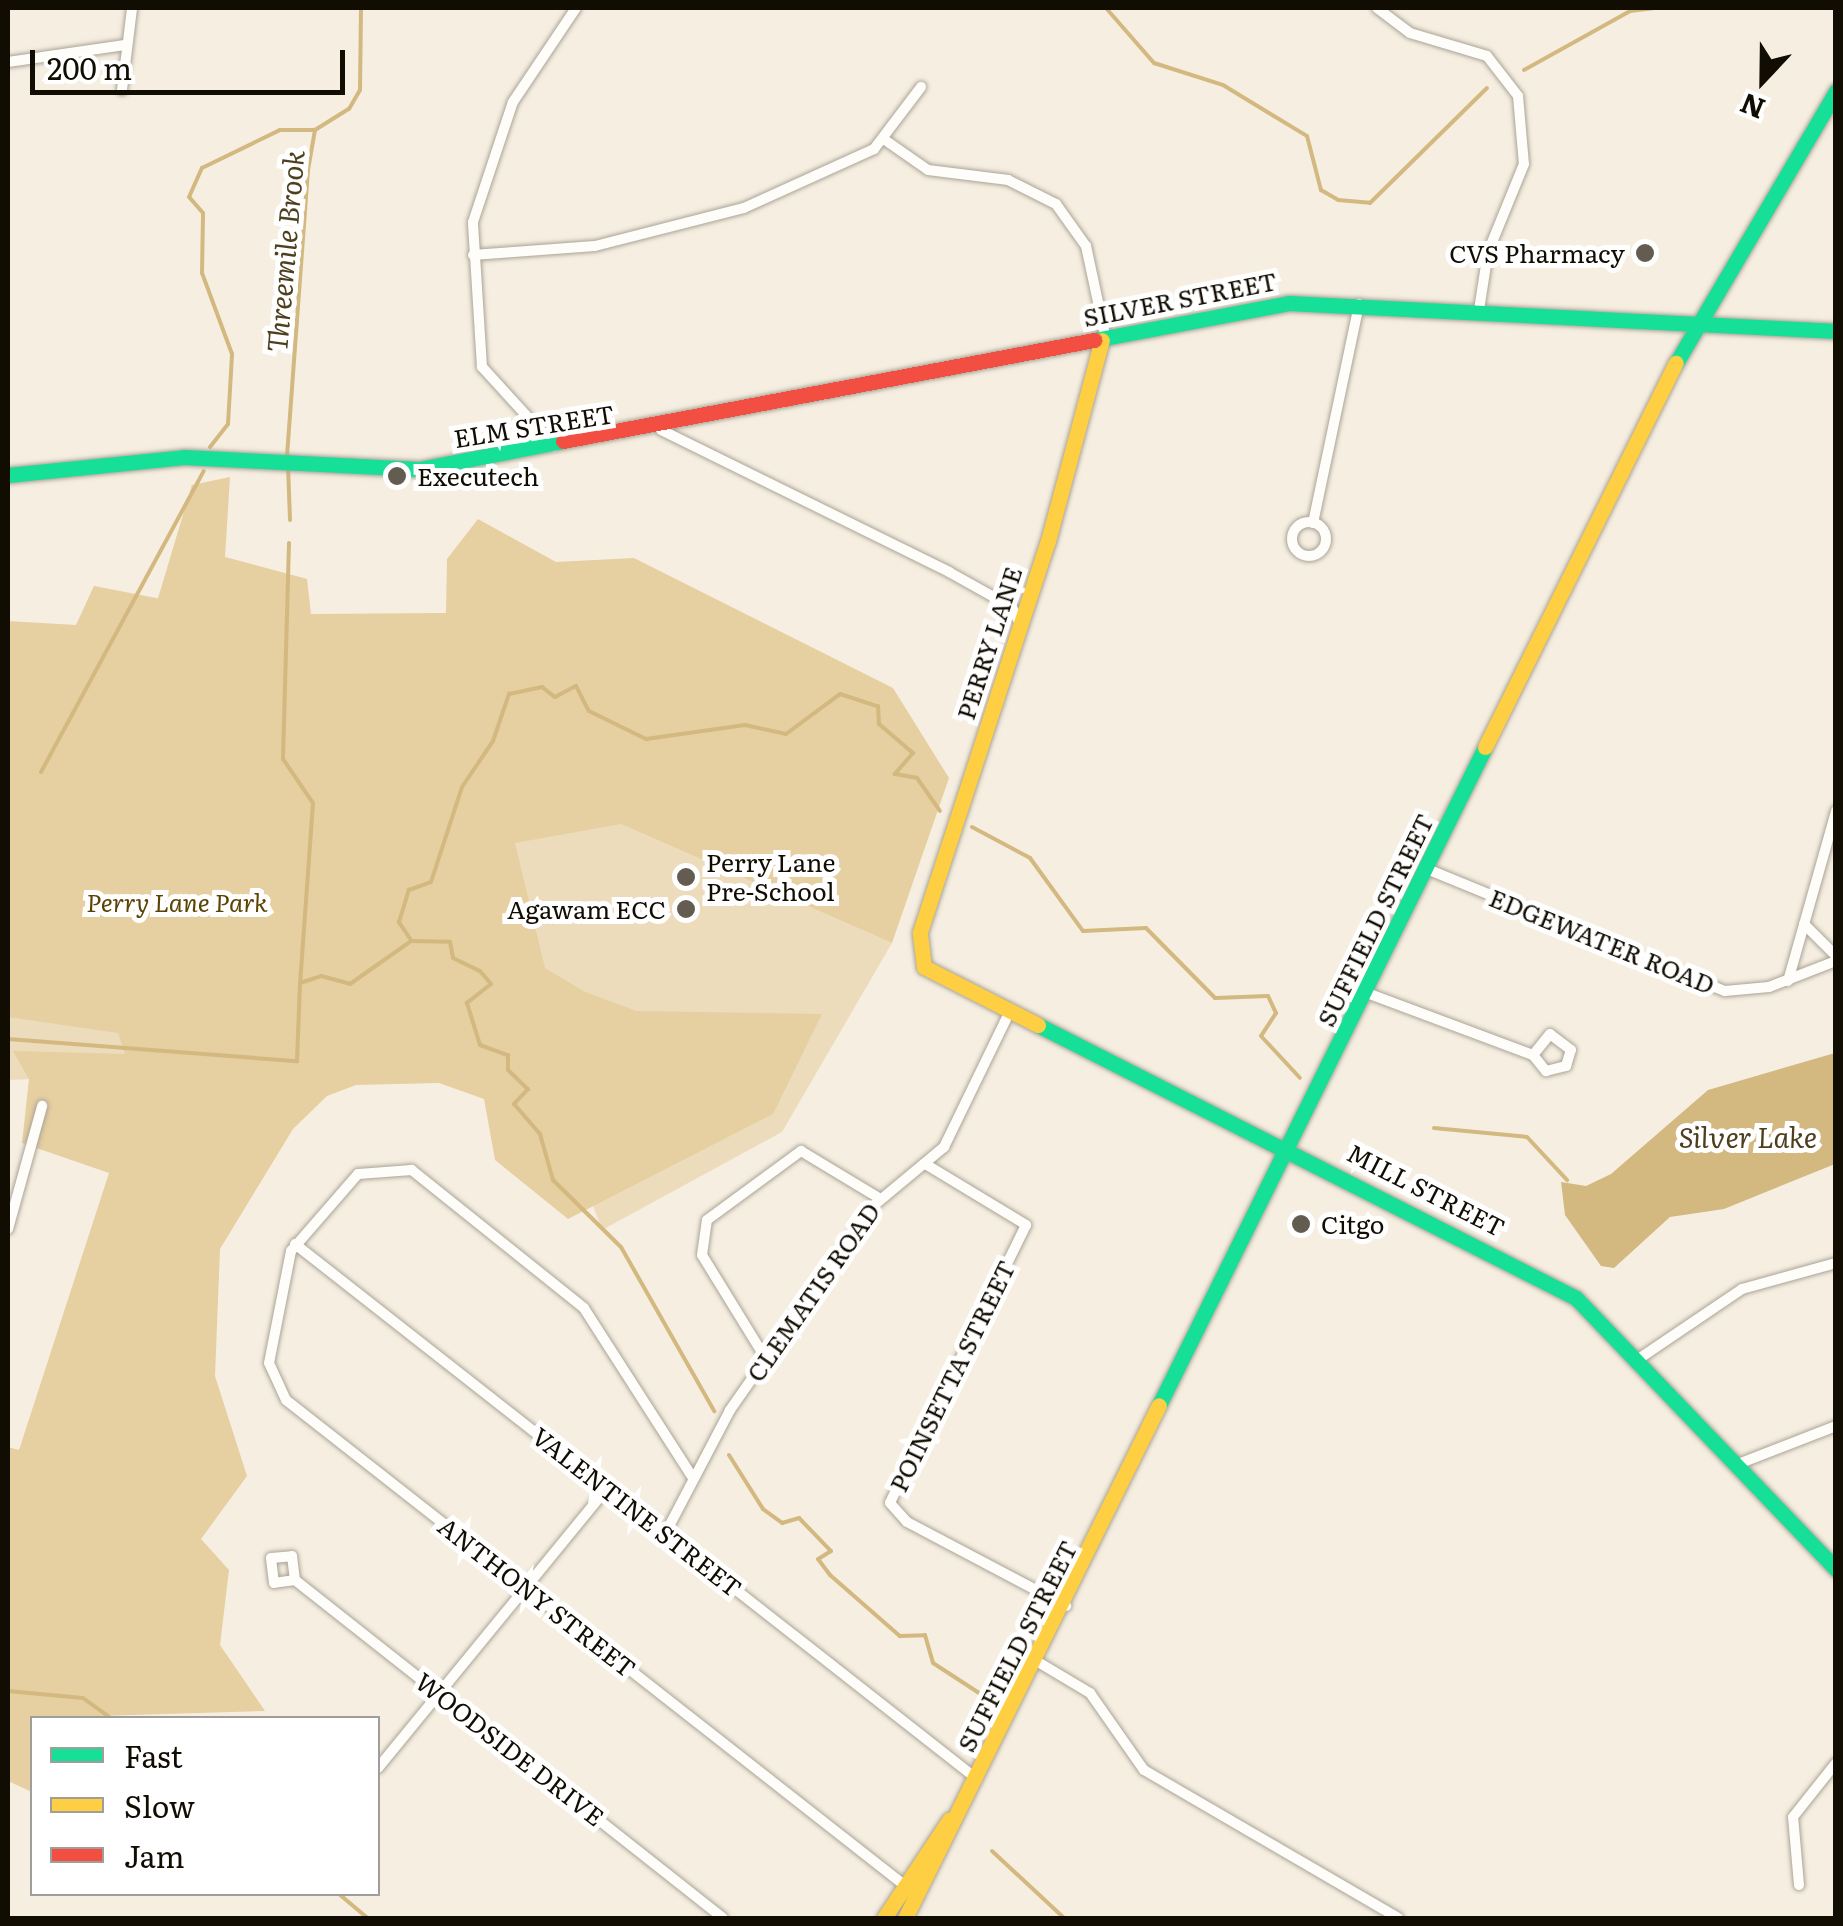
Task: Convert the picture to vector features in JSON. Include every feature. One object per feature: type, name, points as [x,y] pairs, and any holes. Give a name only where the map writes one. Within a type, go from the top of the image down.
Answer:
[{"type":"street","points":[[122,90],[132,8]]},
{"type":"street","points":[[558,448],[482,367],[473,255],[475,203],[499,134],[576,8]]},
{"type":"street","points":[[1377,8],[1415,35],[1487,56],[1518,96],[1524,164],[1488,252],[1479,310]]},
{"type":"street","points":[[8,62],[126,45]]},
{"type":"street","points":[[473,255],[595,246],[715,218],[885,140],[920,87]]},
{"type":"street","name":"SUFFIELD STREET","points":[[884,1918],[912,1890],[978,1780],[1293,1151],[1694,324],[1836,91]]},
{"type":"street","points":[[885,140],[928,170],[1008,180],[1056,204],[1086,246],[1104,340]]},
{"type":"street","name":"SILVER STREET","points":[[661,430],[1289,303],[1359,303],[1836,332]]},
{"type":"street","points":[[1313,523],[1359,303]]},
{"type":"street","name":"PERRY LANE","points":[[920,959],[920,932],[1104,340]]},
{"type":"street","points":[[661,430],[949,572],[1012,607],[1019,622]]},
{"type":"street","name":"ELM STREET","points":[[8,476],[184,457],[419,470],[661,430]]},
{"type":"street","points":[[1788,980],[1836,811]]},
{"type":"street","name":"EDGEWATER ROAD","points":[[1427,869],[1714,988],[1746,992],[1788,980],[1836,959]]},
{"type":"street","points":[[1804,924],[1836,959]]},
{"type":"street","name":"MILL STREET","points":[[920,959],[941,982],[1293,1151],[1549,1281],[1640,1358],[1836,1569]]},
{"type":"street","points":[[1368,993],[1534,1055]]},
{"type":"street","name":"CLEMATIS ROAD","points":[[665,1534],[693,1478],[766,1358],[879,1198],[927,1165],[1008,1015]]},
{"type":"street","points":[[8,1229],[42,1106]]},
{"type":"street","points":[[766,1358],[702,1255],[710,1215],[801,1151],[879,1198]]},
{"type":"street","name":"POINSETTA STREET","points":[[927,1165],[1026,1225],[891,1506],[1066,1606]]},
{"type":"street","points":[[296,1244],[358,1174],[399,1166],[424,1176],[584,1308],[693,1478]]},
{"type":"street","name":"VALENTINE STREET","points":[[296,1244],[978,1780]]},
{"type":"street","name":"ANTHONY STREET","points":[[296,1244],[270,1354],[276,1389],[912,1890]]},
{"type":"street","points":[[1640,1358],[1742,1289],[1836,1263]]},
{"type":"street","points":[[1738,1464],[1836,1426]]},
{"type":"street","points":[[380,1765],[521,1585],[606,1488]]},
{"type":"street","name":"WOODSIDE DRIVE","points":[[296,1580],[724,1918]]},
{"type":"street","points":[[1038,1662],[1090,1692],[1144,1770],[1398,1918]]},
{"type":"street","points":[[1799,1885],[1792,1817],[1836,1764]]},
{"type":"street","name":"SUFFIELD STREET","points":[[906,1918],[912,1890]]},
{"type":"green space","points":[[230,477],[225,557],[307,579],[311,614],[446,613],[447,559],[478,519],[556,562],[634,558],[893,688],[949,778],[892,943],[621,824],[515,843],[545,968],[585,992],[637,1011],[822,1014],[773,1114],[568,1219],[495,1160],[484,1099],[439,1083],[356,1085],[327,1096],[293,1129],[220,1249],[215,1376],[247,1476],[201,1539],[229,1570],[220,1645],[265,1711],[30,1716],[30,1791],[8,1781],[8,1447],[19,1450],[109,1173],[22,1143],[29,1079],[13,1051],[125,1054],[118,1033],[8,1017],[8,621],[76,625],[94,586],[158,599],[192,485]]},
{"type":"green space","name":"Perry Lane Park","points":[[192,485],[210,554],[307,579],[302,787],[473,759],[892,943],[782,1132],[602,1230],[539,1060],[8,1080],[8,775],[94,586],[158,598]]},
{"type":"water","name":"Silver Lake","points":[[1835,1053],[1835,1164],[1724,1209],[1670,1217],[1614,1268],[1601,1266],[1565,1215],[1561,1182],[1586,1186],[1611,1174],[1708,1090]]},
{"type":"waterway","name":"Threemile Brook","points":[[287,456],[308,170],[315,130],[349,109],[360,90],[361,8]]},
{"type":"waterway","points":[[1106,8],[1154,63],[1223,85],[1307,136],[1321,190],[1338,200],[1370,203],[1487,88]]},
{"type":"waterway","points":[[1524,70],[1630,11],[1655,8]]},
{"type":"waterway","points":[[210,447],[228,424],[232,354],[202,273],[203,213],[189,197],[202,168],[280,130],[315,130]]},
{"type":"waterway","name":"Threemile Brook","points":[[288,465],[290,520]]},
{"type":"waterway","points":[[41,772],[204,471]]},
{"type":"waterway","name":"Threemile Brook","points":[[289,543],[283,759],[313,803],[300,983],[321,976],[350,984],[411,941],[450,942],[453,958],[480,971],[491,984],[467,1003],[480,1045],[508,1055],[508,1070],[528,1089],[514,1104],[540,1134],[553,1180],[621,1247],[714,1411]]},
{"type":"waterway","points":[[411,940],[399,922],[409,890],[431,882],[462,787],[493,741],[509,694],[542,687],[555,697],[576,686],[589,711],[646,739],[745,725],[786,734],[840,694],[878,706],[879,724],[913,753],[895,774],[917,778],[940,811]]},
{"type":"waterway","points":[[972,827],[1030,858],[1083,931],[1146,928],[1215,998],[1268,996],[1276,1013],[1261,1036],[1300,1078]]},
{"type":"waterway","points":[[8,1039],[297,1061],[300,983]]},
{"type":"waterway","points":[[1434,1128],[1527,1137],[1567,1180]]},
{"type":"waterway","name":"Threemile Brook","points":[[729,1455],[763,1509],[782,1523],[799,1518],[831,1551],[818,1559],[830,1575],[900,1636],[925,1635],[933,1663],[979,1693]]},
{"type":"waterway","points":[[8,1691],[83,1698],[108,1716]]},
{"type":"waterway","name":"Threemile Brook","points":[[992,1851],[1064,1918]]},
{"type":"waterway","points":[[341,1896],[368,1918]]},
{"type":"traffic: fast","points":[[1676,363],[1836,91]]},
{"type":"traffic: fast","points":[[1094,340],[1289,303],[1836,331]]},
{"type":"traffic: fast","points":[[8,475],[184,457],[419,469],[563,441]]},
{"type":"traffic: fast","points":[[1159,1405],[1485,747]]},
{"type":"traffic: fast","points":[[1038,1025],[1576,1298],[1836,1569]]},
{"type":"traffic: slow","points":[[1038,1025],[924,967],[920,932],[1048,541],[1102,340]]},
{"type":"traffic: slow","points":[[1485,747],[1676,363]]},
{"type":"traffic: slow","points":[[905,1918],[1159,1405]]},
{"type":"traffic: slow","points":[[884,1918],[949,1820]]},
{"type":"traffic: jam","points":[[563,441],[1094,340]]},
{"type":"place","name":"CVS Pharmacy","points":[[1645,253]]},
{"type":"place","name":"Executech","points":[[397,476]]},
{"type":"place","name":"Perry Lane Pre-School","points":[[686,877]]},
{"type":"place","name":"Agawam ECC","points":[[686,909]]},
{"type":"place","name":"Citgo","points":[[1301,1224]]}]
